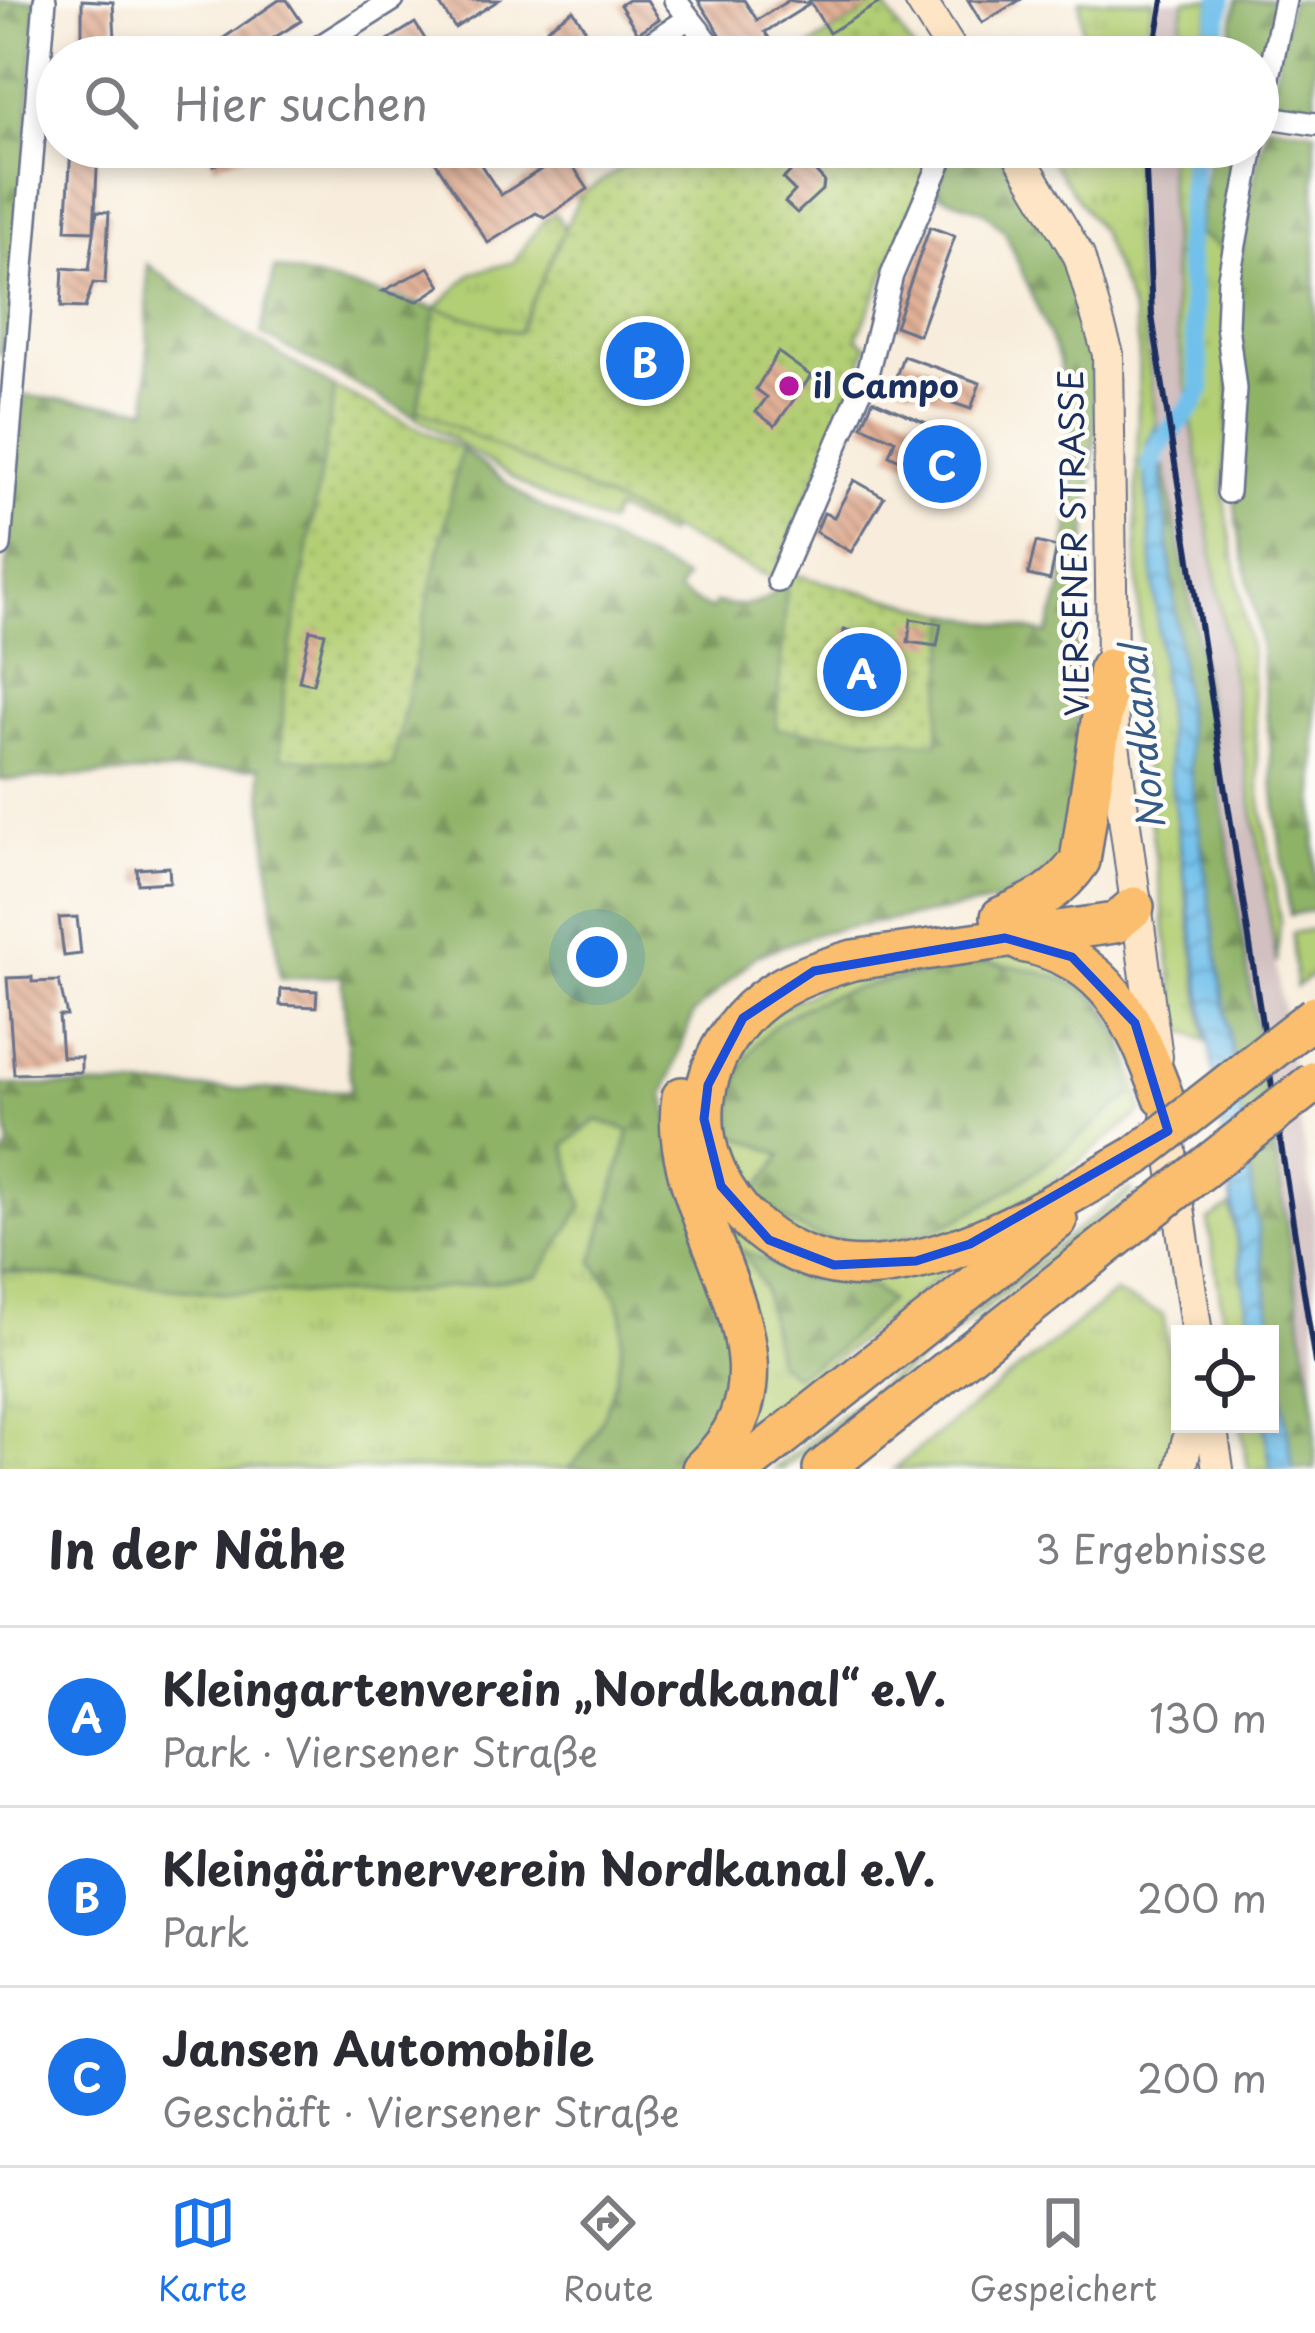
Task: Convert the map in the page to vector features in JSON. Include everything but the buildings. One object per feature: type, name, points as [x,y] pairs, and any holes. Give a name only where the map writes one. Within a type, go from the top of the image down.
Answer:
[{"type":"highway","points":[[1109,669],[1080,861],[1064,884],[1003,927],[853,960],[814,971],[776,990],[743,1018],[721,1048],[708,1085],[704,1119],[721,1186],[769,1240],[801,1257],[873,1266],[970,1244],[1136,1156]]},
{"type":"highway","points":[[702,1469],[736,1420],[747,1376],[746,1334],[734,1291],[681,1158],[679,1120],[686,1077],[700,1041],[727,1004],[762,974],[802,953],[847,939],[1115,923],[1133,908]]},
{"type":"highway","points":[[1003,927],[1072,957],[1116,992],[1135,1023],[1163,1096]]},
{"type":"highway","points":[[741,1469],[1315,1016]]},
{"type":"highway","points":[[823,1469],[1315,1081]]},
{"type":"main road","points":[[920,0],[943,36]]},
{"type":"main road","name":"VIERSENER STRASSE","points":[[1027,168],[1079,256],[1108,354],[1109,669],[1120,815],[1195,1325]]},
{"type":"main road","points":[[1181,1469],[1189,1433]]},
{"type":"main road","points":[[1212,1433],[1218,1469]]},
{"type":"street","points":[[45,0],[46,36]]},
{"type":"street","points":[[336,36],[393,0]]},
{"type":"street","points":[[1278,36],[1285,0]]},
{"type":"street","points":[[653,36],[682,10],[706,36]]},
{"type":"street","points":[[1279,123],[1315,124]]},
{"type":"street","points":[[0,546],[41,168]]},
{"type":"street","points":[[778,581],[866,378],[892,275],[938,168]]},
{"type":"street","points":[[1228,491],[1235,389],[1227,325],[1229,278],[1249,168]]},
{"type":"highlighted area","points":[[1005,938],[1072,957],[1135,1023],[1168,1131],[970,1244],[916,1261],[834,1265],[769,1240],[721,1186],[704,1119],[708,1085],[743,1018],[814,971]]},
{"type":"shaded area","points":[[1153,0],[1185,0],[1179,36],[1147,36]]},
{"type":"shaded area","points":[[1134,168],[1168,168],[1174,309],[1315,1217],[1315,1410],[1194,621],[1152,400],[1132,238]]},
{"type":"green space","points":[[0,0],[37,0],[12,349],[0,354]]},
{"type":"green space","points":[[1080,0],[1153,0],[1147,36],[1079,36]]},
{"type":"green space","points":[[1185,0],[1212,0],[1204,36],[1179,36]]},
{"type":"green space","points":[[1237,0],[1279,0],[1272,36],[1230,36]]},
{"type":"green space","points":[[1290,0],[1315,0],[1315,117],[1279,108],[1279,53]]},
{"type":"green space","points":[[881,1],[904,36],[827,36]]},
{"type":"green space","points":[[1279,126],[1315,131],[1315,910],[1290,915],[1259,632],[1236,516],[1231,450],[1234,309],[1256,170],[1279,168]]},
{"type":"green space","points":[[622,168],[931,168],[857,338],[867,345],[858,376],[773,579],[418,409],[436,308],[518,333],[580,195]]},
{"type":"green space","points":[[945,168],[1007,168],[1045,223],[1073,287],[1093,360],[1096,430],[1077,647],[1077,771],[1069,830],[1055,868],[997,902],[822,932],[757,955],[693,1014],[664,1096],[734,1353],[727,1401],[707,1440],[675,1469],[568,1469],[601,1420],[622,1339],[620,1304],[593,1262],[630,1131],[597,1120],[565,1145],[583,1206],[538,1276],[396,1294],[220,1293],[2,1271],[0,1161],[10,1146],[0,1085],[351,1091],[342,976],[280,979],[260,767],[0,780],[0,631],[24,396],[148,408],[147,264],[233,327],[335,388],[284,690],[392,767],[461,449],[532,502],[685,578],[678,592],[711,610],[715,603],[758,603],[788,573],[936,742],[950,614],[1047,634],[1063,586],[1074,461],[1059,359],[1005,232],[985,212],[935,193]]},
{"type":"green space","points":[[1056,168],[1134,168],[1132,238],[1157,425],[1147,443],[1170,774],[1206,1041],[1179,1028],[1146,788],[1136,526],[1139,353],[1134,316],[1100,231]]},
{"type":"green space","points":[[1168,168],[1185,168],[1180,249],[1194,377],[1188,399],[1174,309]]},
{"type":"green space","points":[[1206,168],[1246,168],[1229,253],[1198,234]]},
{"type":"green space","points":[[556,214],[565,229],[518,333],[436,308],[472,273],[514,262],[542,222]]},
{"type":"green space","points":[[1198,234],[1229,253],[1230,390],[1223,492],[1250,649],[1259,789],[1280,921],[1277,963],[1191,418],[1206,379],[1195,257]]},
{"type":"green space","points":[[275,268],[436,308],[416,417],[261,334]]},
{"type":"green space","points":[[335,388],[461,449],[392,767],[281,757],[284,690]]},
{"type":"green space","points":[[418,409],[670,528],[667,535],[615,510],[608,524],[536,492],[416,417]]},
{"type":"green space","points":[[1164,464],[1194,621],[1315,1410],[1315,1469],[1293,1469],[1279,1374],[1279,1325],[1272,1325],[1191,775],[1160,477]]},
{"type":"green space","points":[[788,573],[950,614],[937,743],[776,729]]},
{"type":"green space","points":[[1315,929],[1315,973],[1296,987],[1292,933]]},
{"type":"green space","points":[[993,953],[1049,960],[1089,985],[1104,1002],[1133,1066],[1142,1112],[1045,1188],[981,1226],[920,1247],[810,1248],[738,1189],[721,1146],[719,1098],[734,1053],[761,1019],[844,976]],"holes":[[[986,962],[754,1194],[782,1155],[730,1097],[747,1059],[771,1031],[800,1010],[834,995]]]},
{"type":"green space","points":[[986,962],[1048,974],[1090,995],[1117,1032],[1133,1094],[1001,1195],[952,1222],[901,1240],[851,1243],[801,1229],[754,1194],[782,1155],[732,1134],[736,1085],[753,1048],[780,1021],[856,988]]},
{"type":"green space","points":[[597,1120],[630,1130],[593,1262],[620,1304],[622,1339],[601,1421],[568,1469],[0,1469],[2,1271],[220,1293],[583,1206],[565,1145]]},
{"type":"green space","points":[[697,1155],[740,1231],[958,1262],[745,1432]],"holes":[[[744,1251],[799,1276],[873,1287],[888,1301],[870,1316],[777,1361],[764,1288]]]},
{"type":"green space","points":[[1130,1188],[1133,1193],[782,1469],[773,1469]]},
{"type":"green space","points":[[1231,1206],[1250,1325],[1225,1325],[1208,1221]]},
{"type":"green space","points":[[742,1250],[799,1276],[873,1287],[889,1301],[834,1352],[794,1376],[777,1361],[764,1288]]},
{"type":"green space","points":[[1115,1293],[1163,1315],[1171,1366],[1171,1433],[1181,1433],[1187,1469],[894,1469]]},
{"type":"green space","points":[[1242,1433],[1265,1433],[1271,1469],[1248,1469]]},
{"type":"water","points":[[1157,425],[1191,775],[1272,1325],[1250,1325],[1170,774],[1145,474],[1147,443]]},
{"type":"water","points":[[1279,1374],[1293,1469],[1271,1469],[1265,1433],[1279,1433]]},
{"type":"waterway","name":"Nordkanal","points":[[1214,36],[1222,0]]},
{"type":"waterway","name":"Nordkanal","points":[[1151,465],[1201,388],[1186,247],[1192,168]]},
{"type":"railway","points":[[1157,36],[1163,0]]},
{"type":"railway","points":[[1146,168],[1152,316],[1315,1363]]},
{"type":"place","name":"Kleingärtnerverein Nordkanal e.V.","points":[[645,361]]},
{"type":"place","name":"il Campo","points":[[789,386]]},
{"type":"place","name":"Jansen Automobile","points":[[942,464]]},
{"type":"place","name":"Kleingartenverein „Nordkanal“ e.V.","points":[[862,672]]}]
